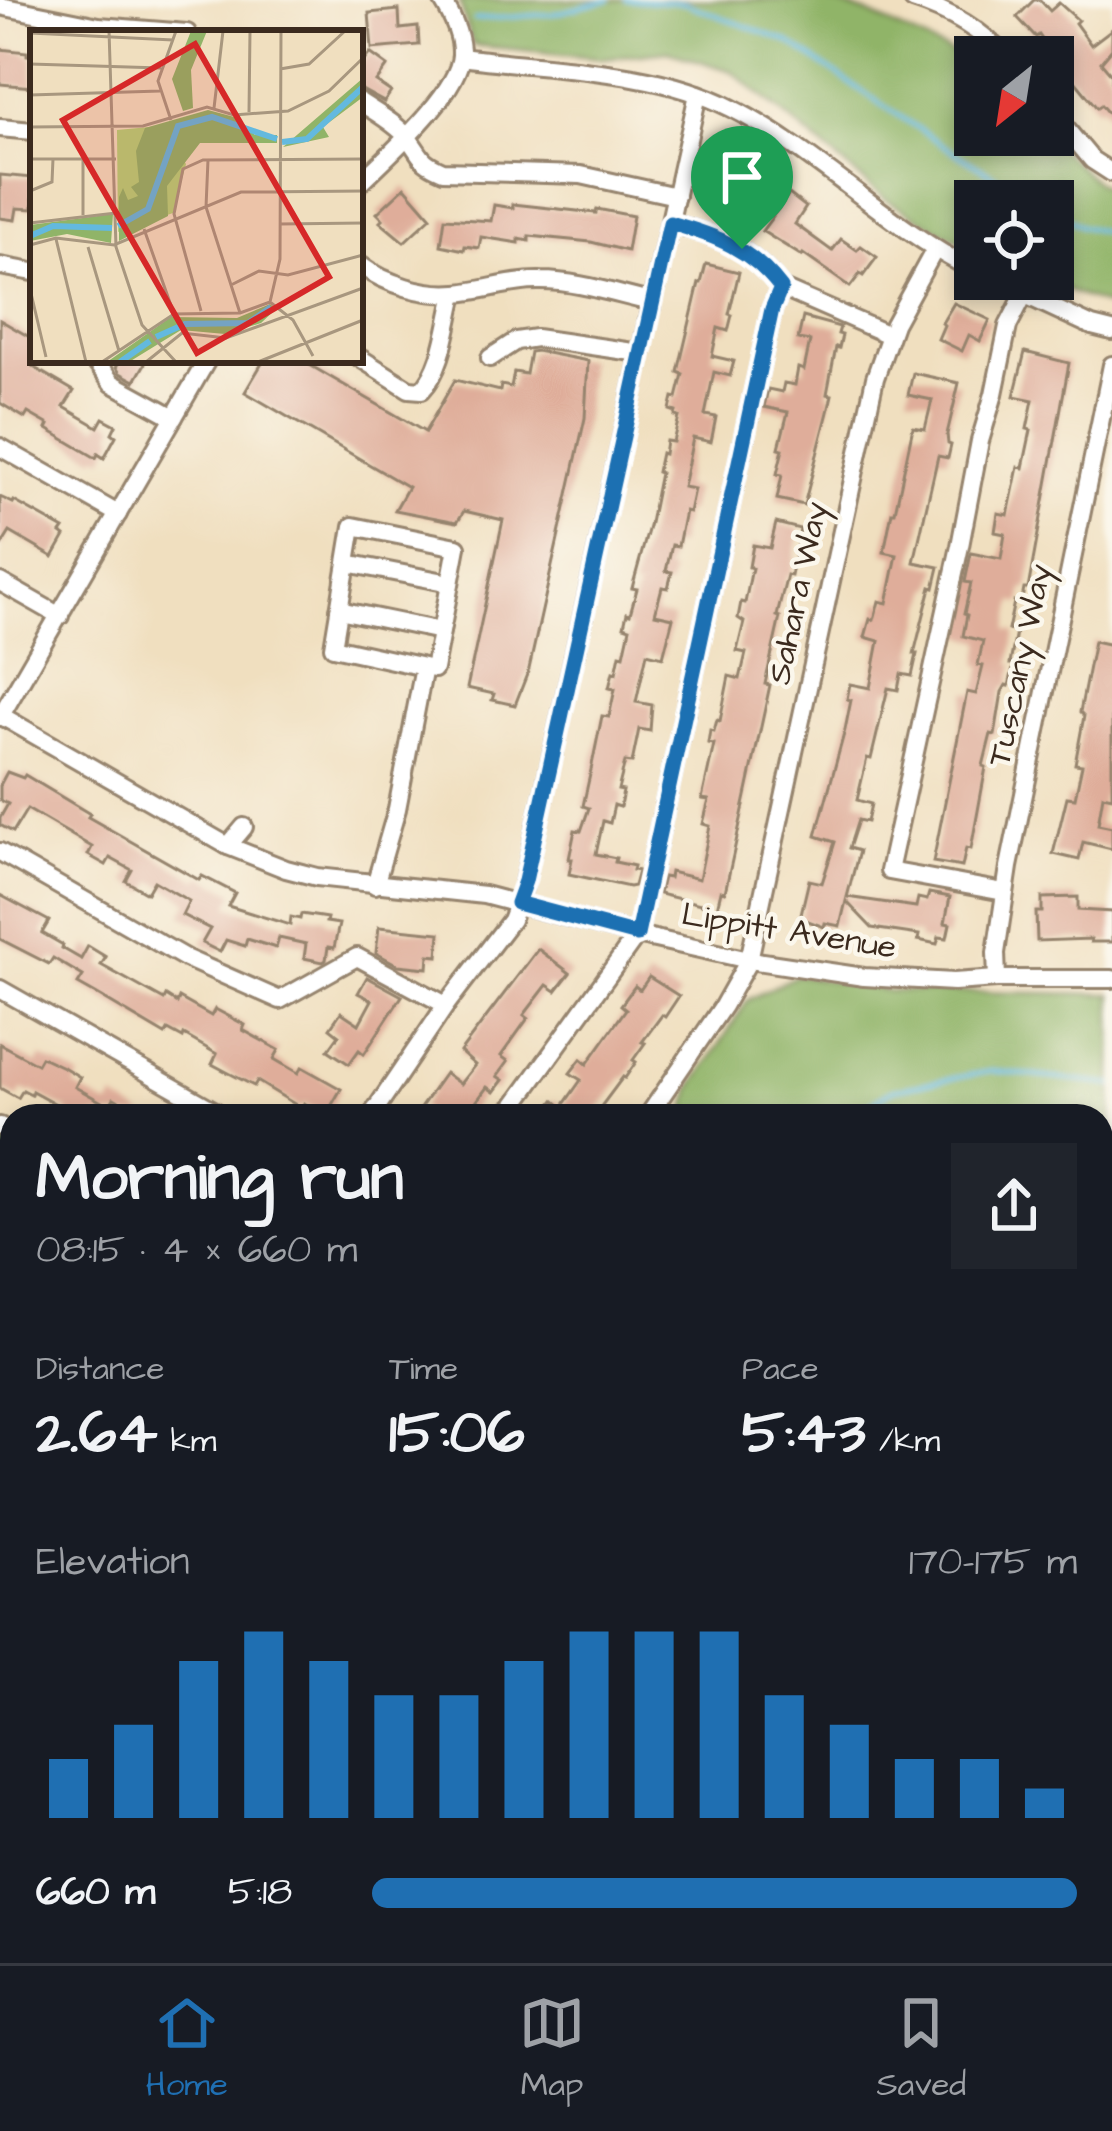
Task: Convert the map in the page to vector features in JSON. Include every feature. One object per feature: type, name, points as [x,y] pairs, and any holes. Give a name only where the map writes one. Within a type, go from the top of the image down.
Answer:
[{"type":"street","points":[[363,180],[434,107],[453,76],[461,57],[452,16],[442,0]]},
{"type":"street","points":[[913,0],[945,10],[984,36]]},
{"type":"street","points":[[0,6],[99,26],[149,30]]},
{"type":"street","points":[[461,57],[643,79],[698,94],[758,123],[954,259]]},
{"type":"street","points":[[379,1104],[511,920],[525,881],[698,94]]},
{"type":"street","points":[[363,104],[407,137],[427,164],[443,171],[581,175],[676,196]]},
{"type":"street","points":[[0,128],[30,131]]},
{"type":"street","points":[[1074,138],[1092,160],[1112,173]]},
{"type":"street","points":[[670,223],[715,235],[742,249],[781,288],[889,335]]},
{"type":"street","name":"Sahara Way","points":[[656,1104],[749,960],[875,378],[889,335],[935,249]]},
{"type":"street","points":[[0,266],[30,271]]},
{"type":"street","points":[[363,267],[376,277],[420,290],[455,294],[538,280],[651,302]]},
{"type":"street","points":[[515,1104],[637,935],[772,309],[781,288]]},
{"type":"street","points":[[363,360],[409,388],[422,390],[436,366],[455,294]]},
{"type":"street","points":[[1004,892],[889,871],[980,441],[1008,326],[1021,300]]},
{"type":"street","points":[[1035,300],[1112,332]]},
{"type":"street","points":[[490,358],[516,340],[536,338],[640,353]]},
{"type":"street","points":[[96,363],[112,382],[174,417]]},
{"type":"street","points":[[0,716],[205,363]]},
{"type":"street","name":"Tuscany Way","points":[[997,980],[1004,892],[1107,427],[1112,364]]},
{"type":"street","points":[[0,447],[118,514]]},
{"type":"street","points":[[353,526],[457,547],[450,583],[434,669],[333,647],[353,526]]},
{"type":"street","points":[[347,563],[450,583]]},
{"type":"street","points":[[0,582],[60,616]]},
{"type":"street","points":[[339,610],[441,631]]},
{"type":"street","points":[[375,885],[397,809],[424,667]]},
{"type":"street","name":"Lippitt Avenue","points":[[0,716],[228,845],[302,873],[484,895],[749,960],[864,977],[954,982],[1112,980]]},
{"type":"street","points":[[228,845],[244,827]]},
{"type":"street","points":[[0,852],[185,958],[280,1000],[357,957],[446,1005]]},
{"type":"street","points":[[0,989],[203,1104]]},
{"type":"green space","points":[[459,0],[823,0],[869,14],[954,55],[954,156],[1067,156],[1112,192],[1112,308],[1074,293],[1074,180],[954,180],[954,238],[884,198],[732,71],[668,51],[603,58],[473,45]]},
{"type":"green space","points":[[797,975],[889,991],[1112,994],[1112,1104],[688,1104],[692,1088],[748,1000]]},
{"type":"building","points":[[1040,0],[1050,11],[1059,3],[1078,20],[1075,23],[1091,45],[1112,29],[1112,49],[1101,62],[1112,75],[1112,118],[1101,105],[1097,108],[1074,80],[1074,36],[1035,36],[1017,17]]},
{"type":"building","points":[[399,10],[400,29],[418,27],[419,45],[372,49],[369,13]]},
{"type":"building","points":[[0,49],[27,52],[30,87],[0,84]]},
{"type":"building","points":[[370,53],[388,66],[376,82],[391,92],[384,102],[363,91],[363,62]]},
{"type":"building","points":[[731,168],[762,178],[756,205],[738,201],[736,213],[714,209],[722,171],[730,173]]},
{"type":"building","points":[[0,175],[30,178],[30,209],[17,208],[15,220],[0,218]]},
{"type":"building","points":[[405,187],[431,217],[404,242],[380,222],[383,219],[377,213]]},
{"type":"building","points":[[789,194],[806,207],[795,224],[832,251],[841,239],[877,257],[850,287],[762,231]]},
{"type":"building","points":[[513,204],[633,216],[627,251],[529,236],[529,241],[519,239],[519,243],[481,237],[479,248],[465,246],[464,250],[441,245],[445,218],[491,221],[494,205],[513,208]]},
{"type":"building","points":[[706,264],[739,272],[728,331],[718,328],[712,356],[734,361],[730,376],[714,372],[705,415],[716,417],[711,442],[693,438],[683,487],[694,489],[678,546],[672,545],[668,588],[662,587],[655,614],[673,618],[663,657],[647,653],[636,702],[652,705],[650,731],[639,729],[632,763],[625,762],[618,790],[623,791],[620,807],[614,805],[610,823],[603,821],[596,854],[634,866],[638,871],[634,886],[629,887],[569,874],[569,859],[575,830],[581,831],[589,808],[583,806],[602,716],[609,717],[615,689],[609,688],[620,654],[624,655],[630,628],[624,626],[637,589],[632,588],[650,523],[661,453],[666,441],[673,442],[679,417],[670,410],[683,374],[678,372]]},
{"type":"building","points":[[954,303],[990,320],[980,341],[969,335],[962,351],[938,339]]},
{"type":"building","points":[[803,317],[840,327],[838,334],[842,335],[804,505],[777,499],[782,475],[777,474],[783,449],[779,448],[788,412],[764,407],[768,389],[782,392],[784,383],[795,385],[798,368],[804,370],[810,341],[798,339]]},
{"type":"building","points":[[0,320],[30,337],[33,367],[74,391],[64,407],[98,427],[103,418],[116,425],[112,433],[116,436],[104,458],[98,454],[96,458],[47,429],[49,425],[0,403]]},
{"type":"building","points":[[530,352],[588,361],[585,418],[529,669],[515,705],[467,688],[503,520],[464,511],[457,522],[395,510],[408,487],[245,392],[262,363],[306,363],[425,432],[455,380],[500,391],[501,385],[511,387],[514,372],[526,374]]},
{"type":"building","points":[[1025,352],[1069,363],[1028,589],[1024,589],[1021,604],[1014,602],[1008,630],[1016,632],[1010,664],[1014,664],[1009,686],[1002,692],[995,735],[991,734],[971,849],[966,848],[962,867],[933,862],[967,692],[976,694],[983,666],[978,665],[983,641],[963,636],[971,583],[965,582],[971,553],[1001,559],[1005,534],[995,532],[998,513],[1008,515],[1031,430],[1027,429],[1033,400],[1014,396]]},
{"type":"building","points":[[118,363],[145,363],[135,381],[116,367]]},
{"type":"building","points":[[913,373],[959,383],[947,434],[948,458],[938,456],[914,562],[939,567],[912,676],[901,674],[898,690],[888,688],[871,759],[867,758],[857,800],[871,804],[867,822],[858,820],[849,848],[859,851],[847,897],[916,907],[918,898],[927,900],[929,893],[950,897],[947,938],[939,937],[937,944],[918,940],[919,935],[872,928],[846,901],[840,926],[825,923],[824,927],[800,918],[809,880],[822,883],[835,842],[816,836],[845,730],[850,684],[870,688],[879,641],[865,637],[879,601],[887,603],[897,555],[884,552],[892,512],[913,427],[925,429],[932,400],[908,395]]},
{"type":"building","points":[[0,497],[64,529],[53,557],[10,532],[0,548]]},
{"type":"building","points":[[776,523],[800,529],[777,616],[765,684],[770,685],[743,810],[725,892],[721,891],[717,908],[659,894],[663,877],[669,878],[670,872],[699,879],[710,826],[703,824],[709,800],[702,799],[714,744],[708,743],[710,730],[720,721],[729,676],[740,679],[746,653],[737,651],[744,622],[738,618],[741,602],[745,603],[753,545],[770,548]]},
{"type":"building","points":[[1094,641],[1112,645],[1112,797],[1103,795],[1098,824],[1112,827],[1112,849],[1083,842],[1079,860],[1053,854],[1067,797],[1075,798],[1082,765],[1075,764],[1084,716],[1080,712]]},
{"type":"building","points":[[7,772],[25,775],[199,880],[202,876],[235,893],[228,906],[290,925],[291,917],[300,919],[301,914],[339,924],[334,948],[328,947],[323,962],[304,958],[306,944],[279,938],[276,948],[247,939],[245,946],[226,940],[220,952],[202,943],[210,929],[182,915],[189,901],[154,881],[147,893],[126,881],[132,870],[110,858],[106,865],[88,855],[92,847],[27,809],[13,832],[0,825],[8,804],[0,800],[0,785]]},
{"type":"building","points":[[0,895],[49,921],[42,933],[81,959],[88,946],[106,957],[101,965],[164,1000],[166,996],[177,1003],[179,998],[211,1016],[215,1009],[279,1050],[274,1059],[298,1073],[302,1067],[341,1089],[332,1104],[294,1104],[257,1081],[254,1086],[212,1064],[217,1054],[184,1035],[168,1030],[165,1035],[78,984],[83,976],[53,958],[49,964],[0,939]]},
{"type":"building","points":[[1078,897],[1078,910],[1112,912],[1112,942],[1037,941],[1036,912],[1042,912],[1042,898]]},
{"type":"building","points":[[379,927],[440,933],[438,956],[429,955],[428,968],[398,965],[376,953]]},
{"type":"building","points":[[538,949],[570,973],[556,991],[547,985],[524,1015],[528,1018],[501,1056],[508,1061],[497,1076],[503,1080],[494,1092],[487,1087],[475,1104],[423,1104],[445,1073],[460,1084],[475,1065],[460,1052]]},
{"type":"building","points":[[367,977],[402,996],[364,1054],[359,1050],[349,1064],[328,1050],[339,1035],[330,1028],[341,1012],[359,1024],[372,1000],[358,993]]},
{"type":"building","points":[[649,977],[679,996],[642,1042],[636,1062],[603,1104],[564,1104],[581,1080],[570,1073],[581,1059],[587,1064],[626,1009],[621,1005],[635,986],[640,990]]},
{"type":"building","points":[[0,1044],[37,1064],[41,1057],[65,1068],[80,1077],[75,1087],[105,1104],[56,1104],[32,1091],[23,1090],[18,1098],[0,1088]]},
{"type":"waterway","points":[[475,20],[552,14],[609,0]]},
{"type":"waterway","points":[[626,0],[684,3],[788,42],[1002,180]]},
{"type":"waterway","points":[[1074,222],[1112,234]]},
{"type":"waterway","points":[[869,1104],[894,1089],[993,1071],[1112,1085]]},
{"type":"route","points":[[670,223],[715,235],[742,249],[781,288],[772,309],[637,935],[517,903],[670,223]]}]
